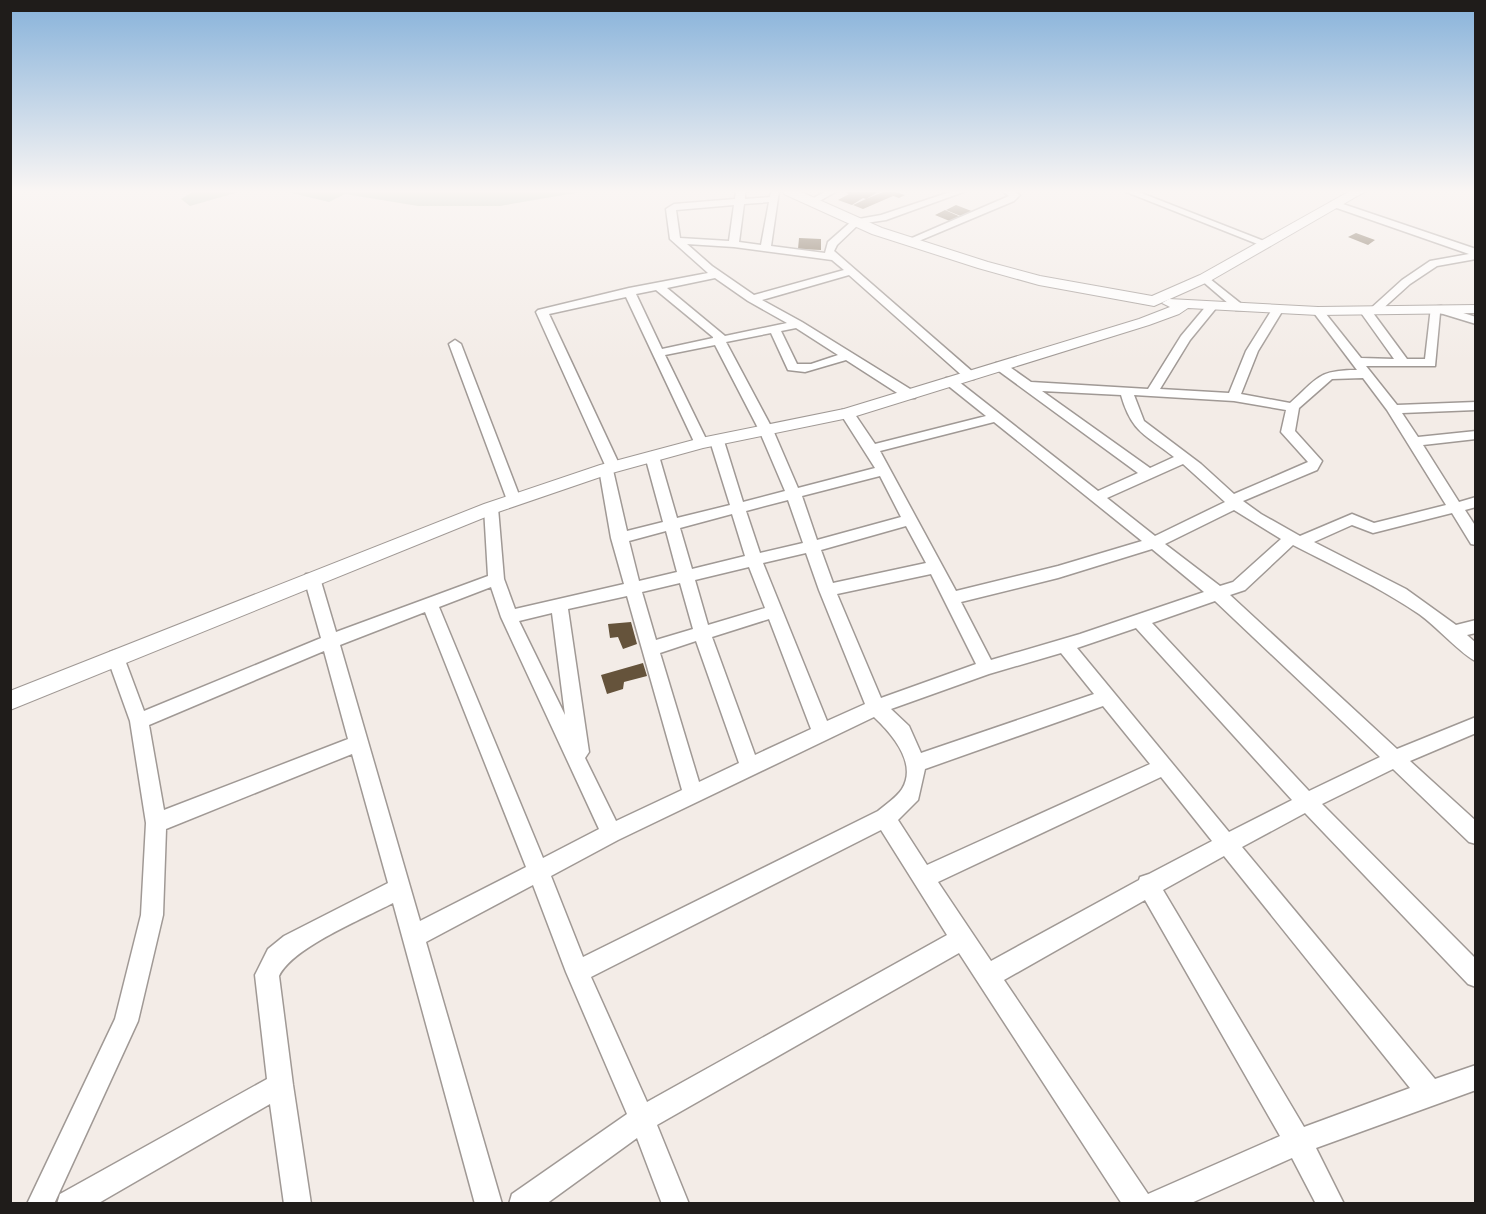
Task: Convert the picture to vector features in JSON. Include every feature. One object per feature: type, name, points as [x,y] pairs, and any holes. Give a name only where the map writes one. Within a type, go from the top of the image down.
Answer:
[{"type":"main road","points":[[928,248],[1038,280],[1154,301],[1206,278],[1255,248]]},
{"type":"street","points":[[686,248],[752,299],[798,324],[910,395]]},
{"type":"street","points":[[766,248],[831,257],[970,376]]},
{"type":"street","points":[[831,248],[829,252],[831,257]]},
{"type":"street","points":[[1458,248],[1476,254]]},
{"type":"street","points":[[1370,310],[1434,263],[1476,254]]},
{"type":"street","points":[[752,299],[850,272]]},
{"type":"street","points":[[693,795],[619,538],[610,467],[542,312],[629,291],[717,274]]},
{"type":"street","points":[[1206,278],[1240,308]]},
{"type":"street","points":[[577,972],[885,818],[911,794],[916,772],[902,732],[876,706],[826,590],[794,495],[766,430],[719,341],[719,336],[662,288],[663,285]]},
{"type":"street","points":[[629,291],[658,352],[709,442],[738,509],[754,560],[822,732]]},
{"type":"street","points":[[1154,301],[1183,305],[1277,310],[1476,309]]},
{"type":"street","points":[[10,701],[491,508],[610,467],[709,442],[847,413],[1144,322],[1174,311],[1183,305]]},
{"type":"street","points":[[1152,393],[1185,338],[1211,307]]},
{"type":"street","points":[[1438,309],[1476,321]]},
{"type":"street","points":[[1232,500],[1314,466],[1315,461],[1288,432],[1293,407],[1328,376],[1403,363],[1431,363],[1438,309]]},
{"type":"street","points":[[1234,397],[1252,351],[1277,310]]},
{"type":"street","points":[[1370,310],[1403,363]]},
{"type":"street","points":[[1318,311],[1393,408],[1476,540]]},
{"type":"street","points":[[658,352],[798,324]]},
{"type":"street","points":[[775,330],[792,368],[805,369],[847,356]]},
{"type":"street","points":[[455,344],[514,500]]},
{"type":"street","points":[[1000,366],[1149,474]]},
{"type":"street","points":[[950,381],[1217,593],[1476,835]]},
{"type":"street","points":[[1029,386],[1234,397],[1293,407]]},
{"type":"street","points":[[1126,391],[1134,417],[1139,424],[1184,458],[1253,516],[1295,540],[1336,558],[1395,592],[1453,632],[1476,654]]},
{"type":"street","points":[[1393,408],[1476,406]]},
{"type":"street","points":[[847,413],[872,449],[936,567],[986,668]]},
{"type":"street","points":[[872,449],[995,418]]},
{"type":"street","points":[[1414,442],[1476,435]]},
{"type":"street","points":[[652,456],[702,633],[750,767]]},
{"type":"street","points":[[1095,498],[1184,458]]},
{"type":"street","points":[[619,538],[883,471]]},
{"type":"street","points":[[951,598],[1058,572],[1154,543],[1233,504],[1232,500]]},
{"type":"street","points":[[415,936],[539,873],[611,833],[876,706],[1239,586],[1295,540],[1352,519],[1373,528],[1381,527],[1476,502]]},
{"type":"street","points":[[491,508],[496,579],[509,617],[611,833]]},
{"type":"street","points":[[509,617],[810,547],[910,520]]},
{"type":"street","points":[[826,590],[936,567]]},
{"type":"street","points":[[312,578],[398,889],[415,936],[489,1203]]},
{"type":"street","points":[[139,721],[329,642],[496,579]]},
{"type":"street","points":[[430,605],[577,972],[642,1119],[675,1203]]},
{"type":"street","points":[[560,605],[581,768]]},
{"type":"street","points":[[650,649],[774,611]]},
{"type":"street","points":[[1138,619],[1306,801],[1476,976]]},
{"type":"street","points":[[1453,632],[1476,626]]},
{"type":"street","points":[[1064,645],[1431,1094]]},
{"type":"street","points":[[40,1203],[126,1022],[152,915],[156,824],[139,721],[116,657]]},
{"type":"street","points":[[914,764],[1107,698]]},
{"type":"street","points":[[988,976],[1148,884],[1306,801],[1394,758],[1476,725]]},
{"type":"street","points":[[156,824],[357,744]]},
{"type":"street","points":[[923,878],[1163,767]]},
{"type":"street","points":[[885,818],[962,939],[1138,1203]]},
{"type":"street","points":[[1148,884],[1331,1203]]},
{"type":"street","points":[[298,1203],[280,1085],[267,975],[276,957],[292,944],[398,889]]},
{"type":"street","points":[[522,1203],[642,1119],[962,939]]},
{"type":"street","points":[[1157,1203],[1298,1142],[1476,1077]]},
{"type":"street","points":[[70,1203],[280,1085]]},
{"type":"building","points":[[798,248],[821,248],[821,250]]},
{"type":"building","points":[[631,622],[637,644],[623,649],[618,637],[610,638],[608,624]]},
{"type":"building","points":[[643,663],[647,676],[624,682],[623,689],[607,694],[601,675]]}]
